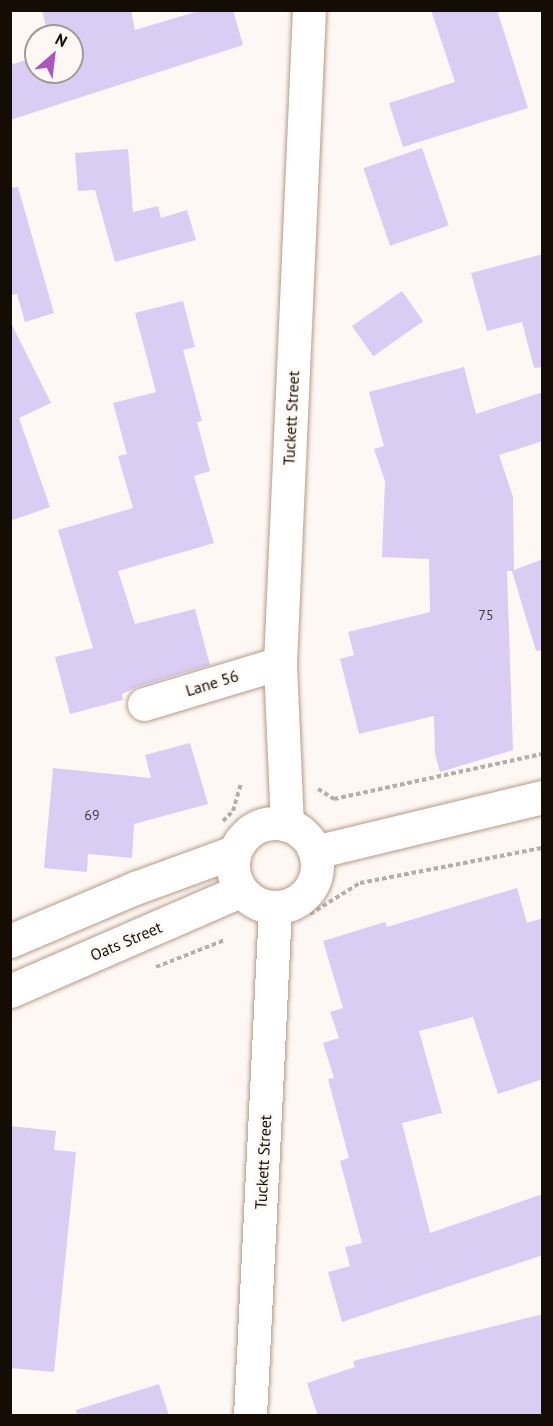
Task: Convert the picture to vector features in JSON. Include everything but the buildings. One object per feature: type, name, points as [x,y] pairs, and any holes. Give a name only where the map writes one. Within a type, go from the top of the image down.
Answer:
[{"type":"street","name":"Tuckett Street","points":[[287,825],[280,663],[309,10]]},
{"type":"street","name":"Lane 56","points":[[144,704],[280,663]]},
{"type":"street","points":[[315,852],[541,804]]},
{"type":"street","points":[[261,825],[287,825],[299,831],[315,852],[316,871],[310,890],[288,906],[275,908],[250,900],[240,891],[232,866],[234,852],[249,831],[261,825]]},
{"type":"street","points":[[10,941],[135,888],[234,852]]},
{"type":"street","name":"Oats Street","points":[[10,991],[240,891]]},
{"type":"street","name":"Tuckett Street","points":[[250,1416],[275,908]]},
{"type":"path","points":[[315,778],[317,788],[334,799],[543,754]]},
{"type":"path","points":[[310,912],[360,883],[543,848]]}]
